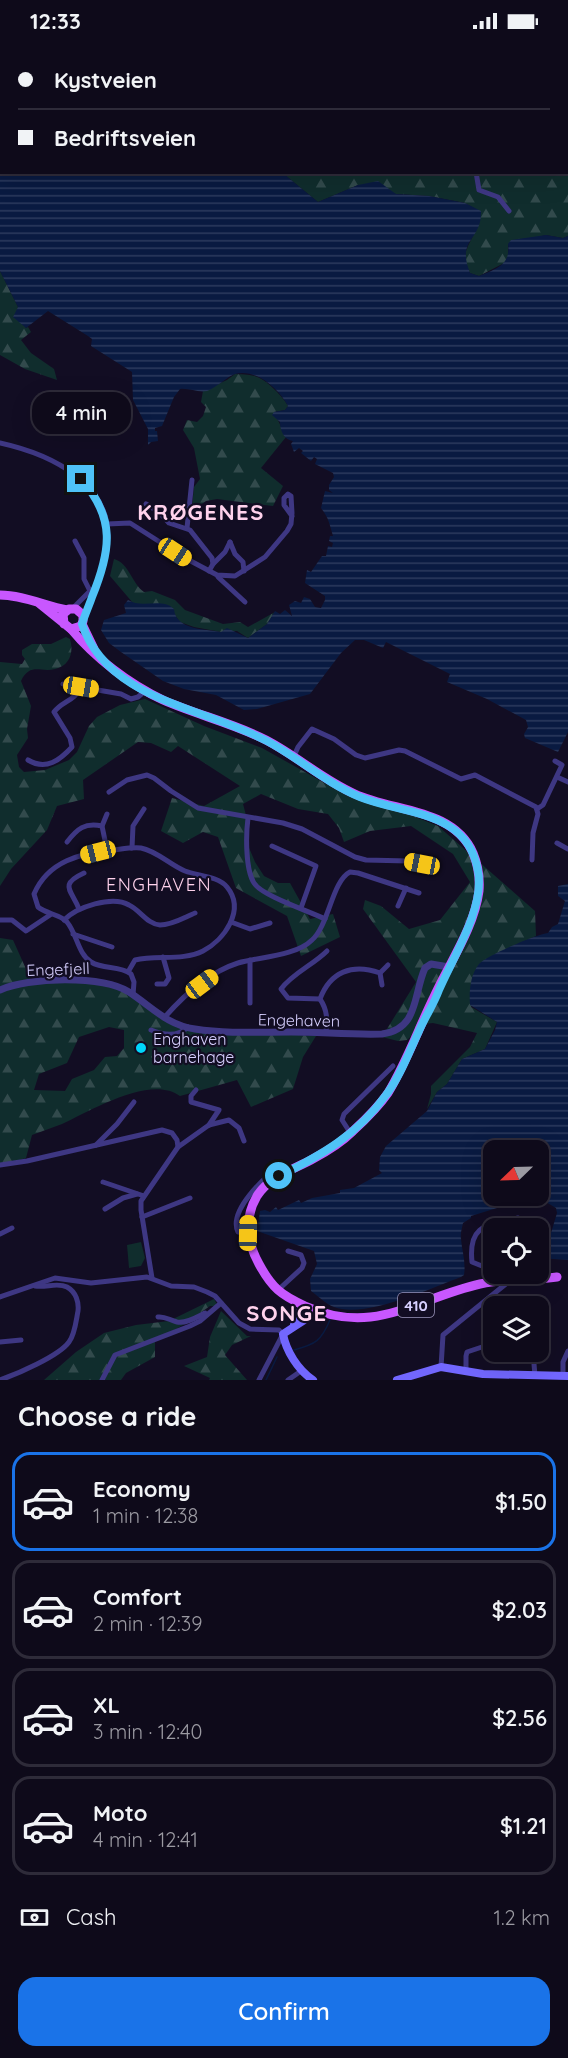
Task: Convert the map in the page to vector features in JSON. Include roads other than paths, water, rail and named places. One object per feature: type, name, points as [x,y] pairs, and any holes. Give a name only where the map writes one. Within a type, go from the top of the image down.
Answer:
[{"type":"main road","points":[[0,596],[19,597],[40,604],[79,610],[97,654]]},
{"type":"main road","points":[[40,604],[67,626],[91,651],[145,691],[250,732],[359,796],[442,821],[458,833],[469,846],[478,872],[478,893],[469,923],[423,1022],[371,1112],[351,1134],[329,1150],[266,1185],[252,1207],[248,1233]]},
{"type":"main road","points":[[70,609],[62,618],[67,626],[76,629],[83,621]]},
{"type":"main road","name":"410","points":[[248,1233],[252,1250],[263,1271],[279,1289],[303,1305],[333,1316],[364,1319],[384,1316],[483,1283]]},
{"type":"main road","name":"410","points":[[549,1277],[568,1277]]},
{"type":"main road","points":[[294,1326],[303,1305]]},
{"type":"main road","points":[[313,1310],[303,1321],[283,1334],[301,1371],[313,1380]]},
{"type":"main road","points":[[400,1380],[441,1367],[483,1374],[548,1378],[565,1375]]},
{"type":"street","points":[[476,174],[479,190],[498,196],[508,211]]},
{"type":"street","points":[[0,443],[30,451],[63,465],[95,494],[107,524],[108,545],[83,621]]},
{"type":"street","points":[[187,528],[192,480]]},
{"type":"street","points":[[146,504],[170,523],[187,528],[210,554],[213,564]]},
{"type":"street","points":[[217,576],[235,576],[272,549],[291,524],[292,516]]},
{"type":"street","points":[[107,524],[130,523],[217,576],[245,602]]},
{"type":"street","points":[[75,541],[84,558],[84,579],[90,591]]},
{"type":"street","points":[[209,572],[230,542],[235,554],[243,562],[244,571]]},
{"type":"street","points":[[70,609],[90,591],[100,573]]},
{"type":"street","points":[[63,684],[122,694],[131,699],[145,691]]},
{"type":"street","points":[[28,760],[40,766],[50,764],[61,758],[72,747],[70,738],[54,712],[56,708],[76,697],[81,687]]},
{"type":"street","points":[[294,756],[312,729],[365,758],[399,750],[461,779],[475,775],[537,809],[532,860]]},
{"type":"street","points":[[537,809],[543,805],[562,765],[555,761]]},
{"type":"street","points":[[108,792],[127,780],[147,775],[198,808],[283,823],[302,829],[355,857],[408,861],[435,869]]},
{"type":"street","points":[[557,777],[568,782]]},
{"type":"street","points":[[132,848],[133,826],[144,809]]},
{"type":"street","points":[[107,814],[102,826],[107,850]]},
{"type":"street","points":[[248,818],[250,873],[254,882],[265,892],[325,919]]},
{"type":"street","points":[[67,842],[81,828],[91,824],[102,826]]},
{"type":"street","points":[[557,843],[568,849]]},
{"type":"street","points":[[272,846],[316,866],[301,908]]},
{"type":"street","points":[[128,972],[135,960],[187,955],[204,950],[222,937],[231,922],[234,905],[232,896],[224,885],[209,877],[186,871],[142,848],[107,850],[68,859],[43,878],[34,897],[38,907],[64,920],[90,961],[99,966],[128,972],[133,978],[133,995]]},
{"type":"street","points":[[164,1018],[186,996],[217,972],[250,960],[291,951],[306,945],[317,935],[342,879],[350,872],[418,893]]},
{"type":"street","points":[[79,909],[69,893],[69,883],[72,878],[84,873]]},
{"type":"street","points":[[398,906],[406,888]]},
{"type":"street","points":[[64,920],[79,909],[102,903],[123,902],[132,906],[150,922],[159,925],[169,924],[195,913]]},
{"type":"street","points":[[0,920],[12,920],[26,931],[50,915]]},
{"type":"street","points":[[231,922],[250,929],[270,923]]},
{"type":"street","points":[[73,934],[112,947]]},
{"type":"street","points":[[320,999],[288,998],[281,989],[289,980],[321,958],[327,951]]},
{"type":"street","points":[[157,984],[165,984],[169,978],[163,957]]},
{"type":"street","points":[[250,960],[250,1003]]},
{"type":"street","name":"Engehaven","points":[[117,987],[133,995],[164,1018],[188,1027],[225,1032],[382,1034],[398,1030],[411,1015],[425,968],[431,964],[449,967]]},
{"type":"street","points":[[380,973],[388,965]]},
{"type":"street","points":[[320,999],[326,985],[346,971],[369,970],[380,973]]},
{"type":"street","points":[[380,973],[382,985]]},
{"type":"street","name":"Engefjell","points":[[0,990],[21,984],[76,980],[100,982],[117,987]]},
{"type":"street","points":[[320,999],[328,1020],[326,1033]]},
{"type":"street","points":[[151,1029],[166,1035],[180,1032],[188,1027]]},
{"type":"street","points":[[351,1134],[342,1117],[368,1088],[396,1069]]},
{"type":"street","points":[[152,1278],[142,1217],[141,1195],[178,1147],[209,1125],[219,1110],[191,1102],[191,1096],[196,1090]]},
{"type":"street","points":[[95,1146],[117,1124],[134,1102]]},
{"type":"street","points":[[209,1125],[229,1120],[239,1128],[244,1142]]},
{"type":"street","points":[[0,1165],[165,1130],[175,1135],[178,1147]]},
{"type":"street","points":[[248,1233],[238,1232],[235,1224],[237,1218],[257,1185],[281,1166]]},
{"type":"street","points":[[103,1182],[141,1195]]},
{"type":"street","points":[[105,1209],[123,1198],[141,1195]]},
{"type":"street","points":[[142,1217],[190,1198]]},
{"type":"street","points":[[483,1227],[474,1235],[471,1250],[472,1262],[483,1266]]},
{"type":"street","points":[[0,1234],[12,1228]]},
{"type":"street","points":[[279,1289],[302,1268],[304,1263],[301,1255],[288,1251]]},
{"type":"street","points":[[0,1297],[55,1278],[91,1283],[142,1277],[152,1278],[171,1286],[200,1289],[215,1296],[239,1323],[250,1329],[274,1329],[283,1334],[259,1380]]},
{"type":"street","points":[[441,1367],[443,1335],[506,1284]]},
{"type":"street","points":[[0,1380],[23,1371],[56,1353],[64,1348],[72,1336],[78,1308],[78,1300],[73,1292],[69,1288],[57,1285],[34,1286]]},
{"type":"street","points":[[102,1380],[115,1355],[189,1326],[221,1302]]},
{"type":"street","points":[[158,1317],[184,1322],[210,1312]]},
{"type":"street","points":[[0,1342],[21,1340]]},
{"type":"street","points":[[466,1371],[467,1352],[483,1347]]},
{"type":"street","points":[[565,1375],[563,1362],[568,1351]]},
{"type":"street","points":[[534,1362],[535,1376]]},
{"type":"street","points":[[288,1380],[301,1371]]},
{"type":"water","points":[[0,174],[278,174],[285,175],[318,202],[358,185],[378,181],[396,194],[429,196],[465,203],[481,211],[478,228],[466,253],[470,273],[479,276],[505,262],[508,244],[511,240],[546,235],[563,238],[568,236],[568,732],[558,752],[525,738],[524,734],[528,727],[526,720],[487,699],[447,682],[450,674],[386,642],[383,648],[364,640],[355,640],[341,653],[310,694],[257,709],[244,710],[216,695],[184,689],[163,681],[109,643],[101,630],[104,620],[126,613],[124,605],[128,600],[139,604],[164,604],[174,609],[176,616],[185,625],[221,632],[227,628],[248,638],[267,624],[275,611],[280,614],[285,610],[292,616],[289,605],[295,601],[301,603],[304,597],[310,599],[315,607],[321,608],[325,596],[305,583],[307,570],[311,572],[322,556],[326,556],[328,546],[332,547],[333,543],[329,541],[330,536],[333,536],[328,519],[321,508],[325,491],[333,493],[329,490],[329,485],[334,477],[333,473],[315,464],[317,459],[314,457],[311,461],[301,453],[303,451],[299,448],[294,452],[291,444],[293,441],[284,435],[280,422],[272,415],[274,412],[285,410],[288,406],[273,387],[251,374],[235,374],[207,391],[180,389],[174,397],[162,426],[155,428],[158,441],[148,445],[148,429],[133,400],[132,372],[91,346],[92,339],[88,336],[48,311],[26,328],[13,317],[18,307],[0,271]]},
{"type":"water","points":[[568,884],[568,1260],[549,1259],[549,1235],[557,1213],[556,1208],[549,1204],[549,1140],[483,1140],[483,1206],[504,1206],[471,1216],[463,1223],[461,1237],[464,1275],[380,1306],[347,1310],[331,1306],[311,1291],[310,1279],[317,1264],[314,1251],[257,1231],[260,1211],[270,1212],[276,1207],[278,1210],[299,1200],[301,1203],[312,1198],[340,1193],[340,1190],[354,1188],[382,1173],[379,1170],[380,1157],[386,1146],[427,1111],[437,1092],[447,1084],[462,1059],[485,1049],[495,1030],[497,1022],[470,1005],[471,984],[476,968],[491,956],[523,941],[548,933],[558,924],[565,901],[558,896],[558,886]]},
{"type":"waterway","points":[[294,1350],[317,1341],[330,1320]]},
{"type":"waterway","points":[[266,1380],[277,1357]]},
{"type":"place","name":"Enghaven barnehage","points":[[141,1048]]},
{"type":"district","name":"KRØGENES","points":[[201,512]]},
{"type":"district","name":"ENGHAVEN","points":[[159,884]]},
{"type":"district","name":"SONGE","points":[[287,1313]]}]
